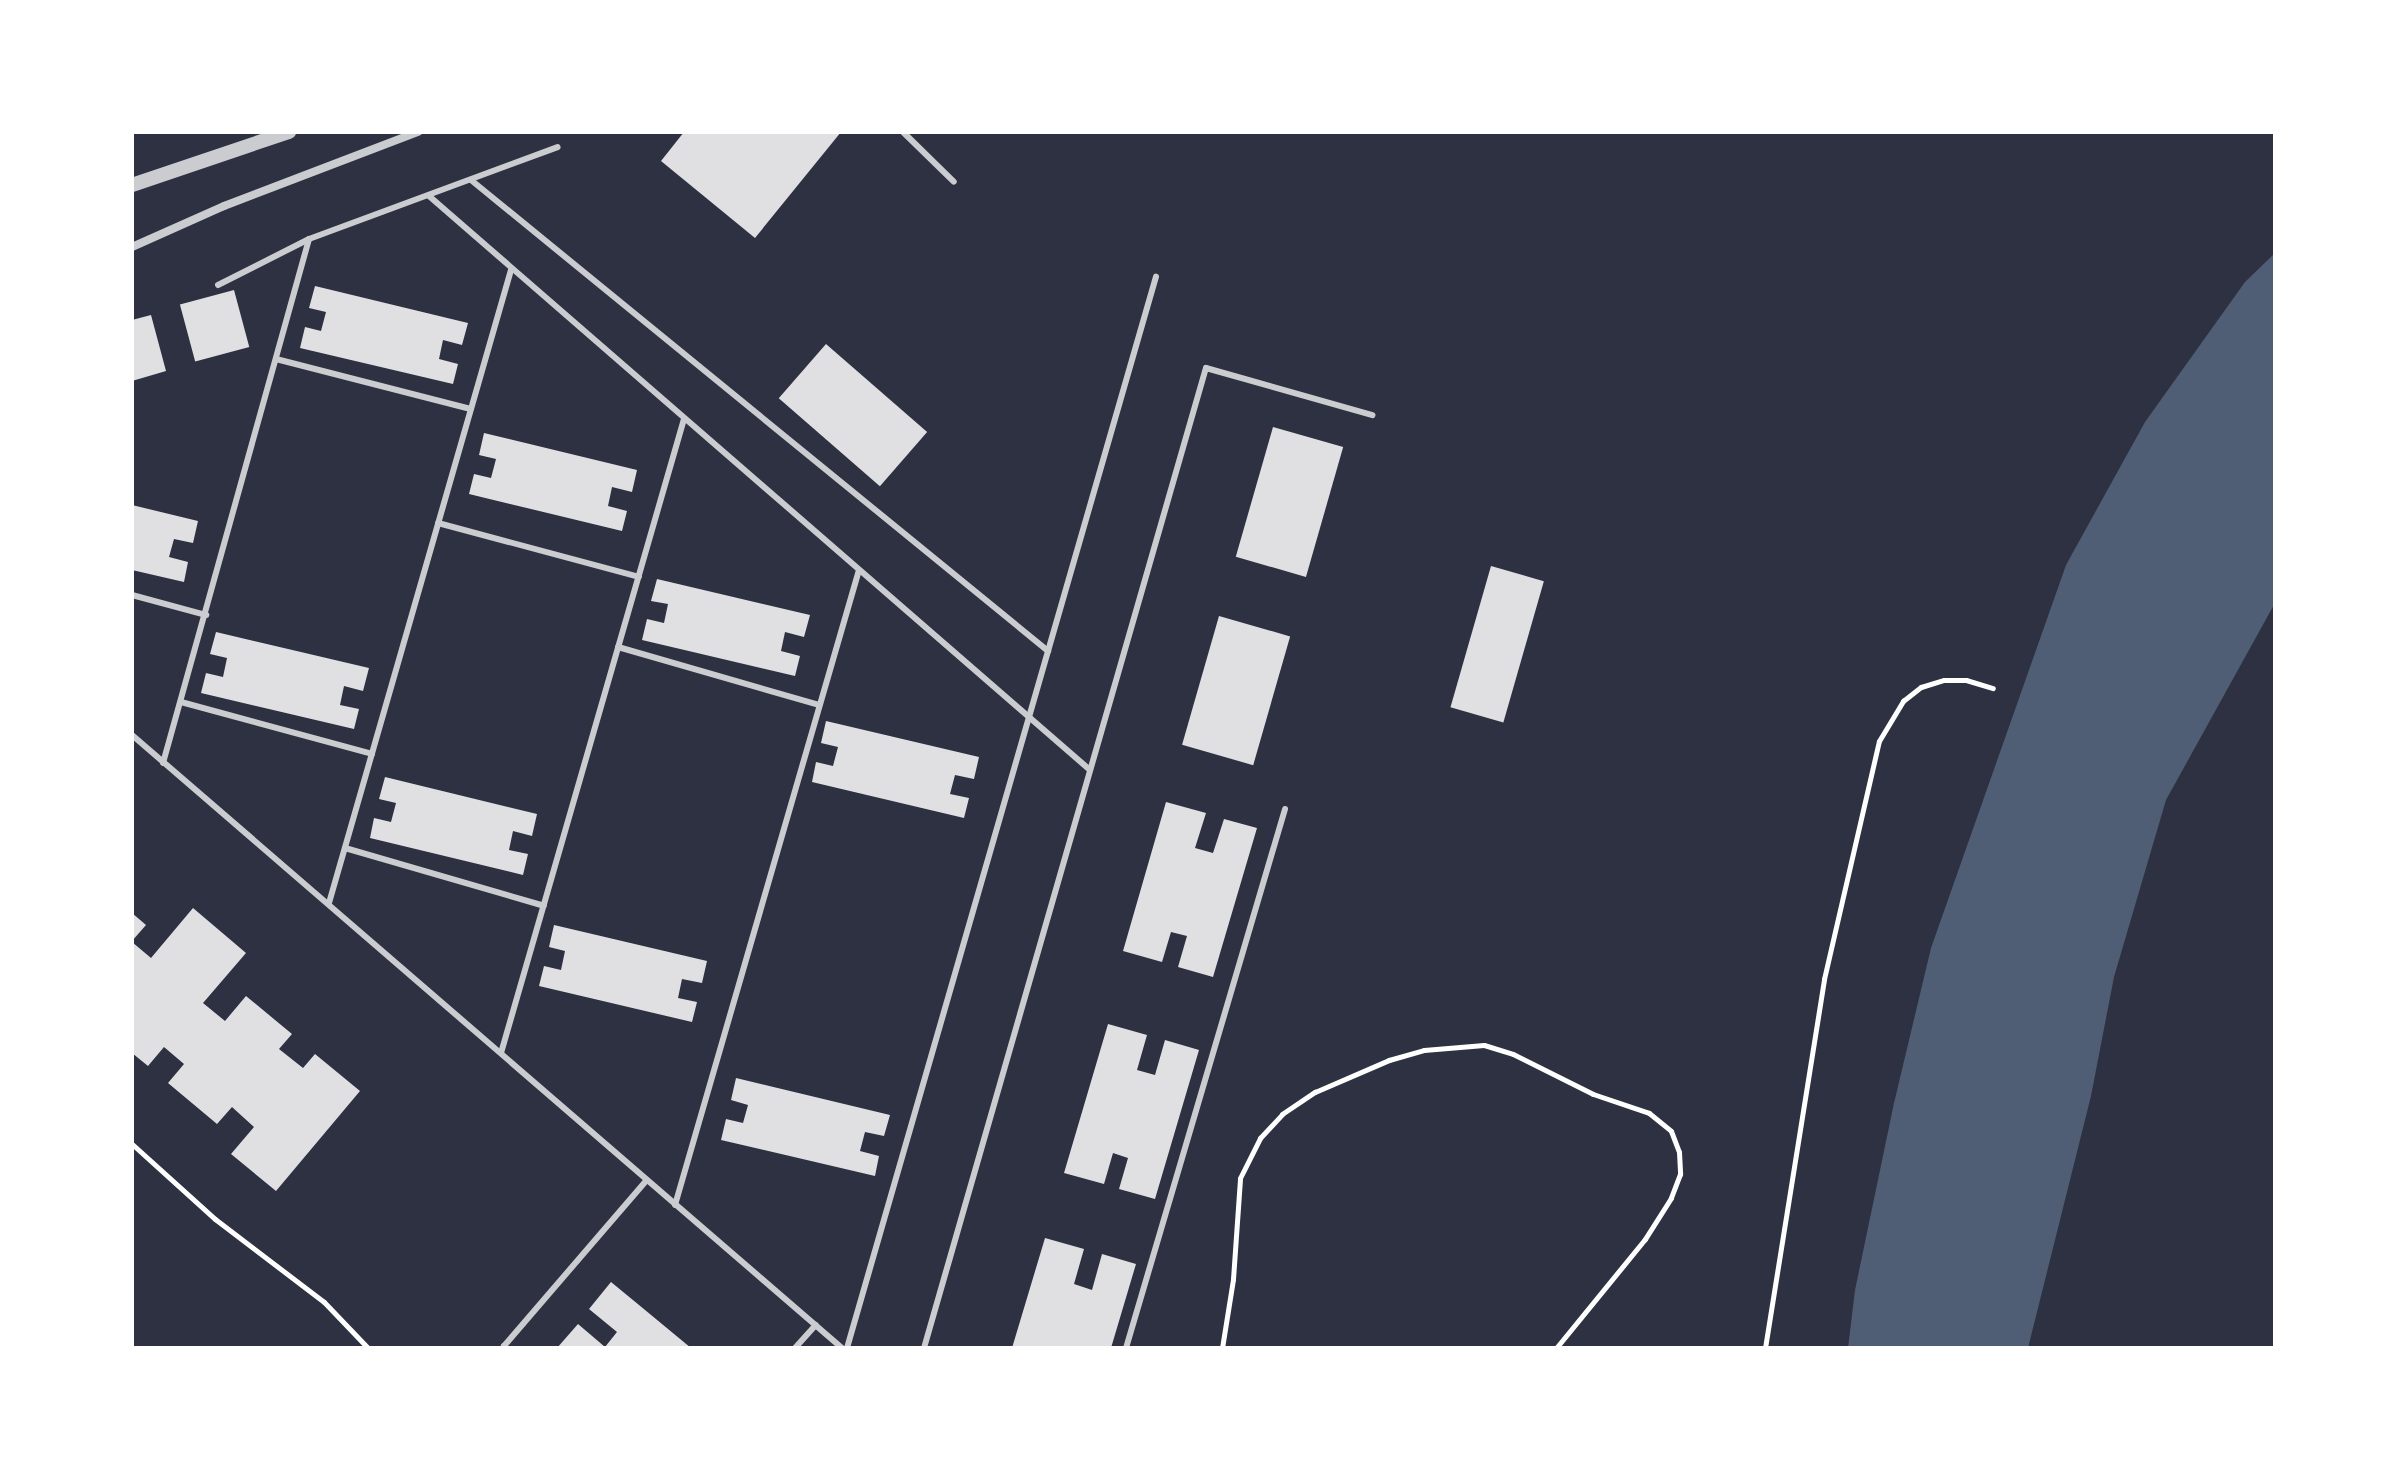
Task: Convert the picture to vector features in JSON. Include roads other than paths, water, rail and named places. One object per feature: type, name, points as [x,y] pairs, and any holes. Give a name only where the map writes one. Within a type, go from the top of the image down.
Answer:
[{"type":"street","points":[[132,185],[289,132]]},
{"type":"street","points":[[132,247],[224,206],[418,132]]},
{"type":"lane","points":[[903,132],[954,182]]},
{"type":"lane","points":[[218,285],[309,239],[558,147]]},
{"type":"lane","points":[[471,180],[1048,651]]},
{"type":"lane","points":[[429,196],[1090,770]]},
{"type":"lane","points":[[163,763],[309,239]]},
{"type":"lane","points":[[329,903],[511,270]]},
{"type":"lane","points":[[132,735],[845,1348],[1156,277]]},
{"type":"lane","points":[[276,359],[471,409]]},
{"type":"lane","points":[[924,1348],[1206,368],[1372,415]]},
{"type":"lane","points":[[501,1053],[684,419]]},
{"type":"lane","points":[[438,523],[639,577]]},
{"type":"lane","points":[[675,1205],[859,570]]},
{"type":"lane","points":[[132,595],[206,615]]},
{"type":"lane","points":[[618,647],[819,705]]},
{"type":"lane","points":[[181,702],[372,754]]},
{"type":"lane","points":[[1126,1348],[1285,809]]},
{"type":"lane","points":[[345,848],[544,906]]},
{"type":"lane","points":[[506,1348],[504,1346],[647,1180]]},
{"type":"lane","points":[[795,1348],[816,1325]]},
{"type":"water","points":[[2275,253],[2275,603],[2166,800],[2114,977],[2091,1096],[2028,1348],[1848,1348],[1855,1290],[1894,1103],[1931,948],[2066,565],[2145,422],[2245,282]]}]
